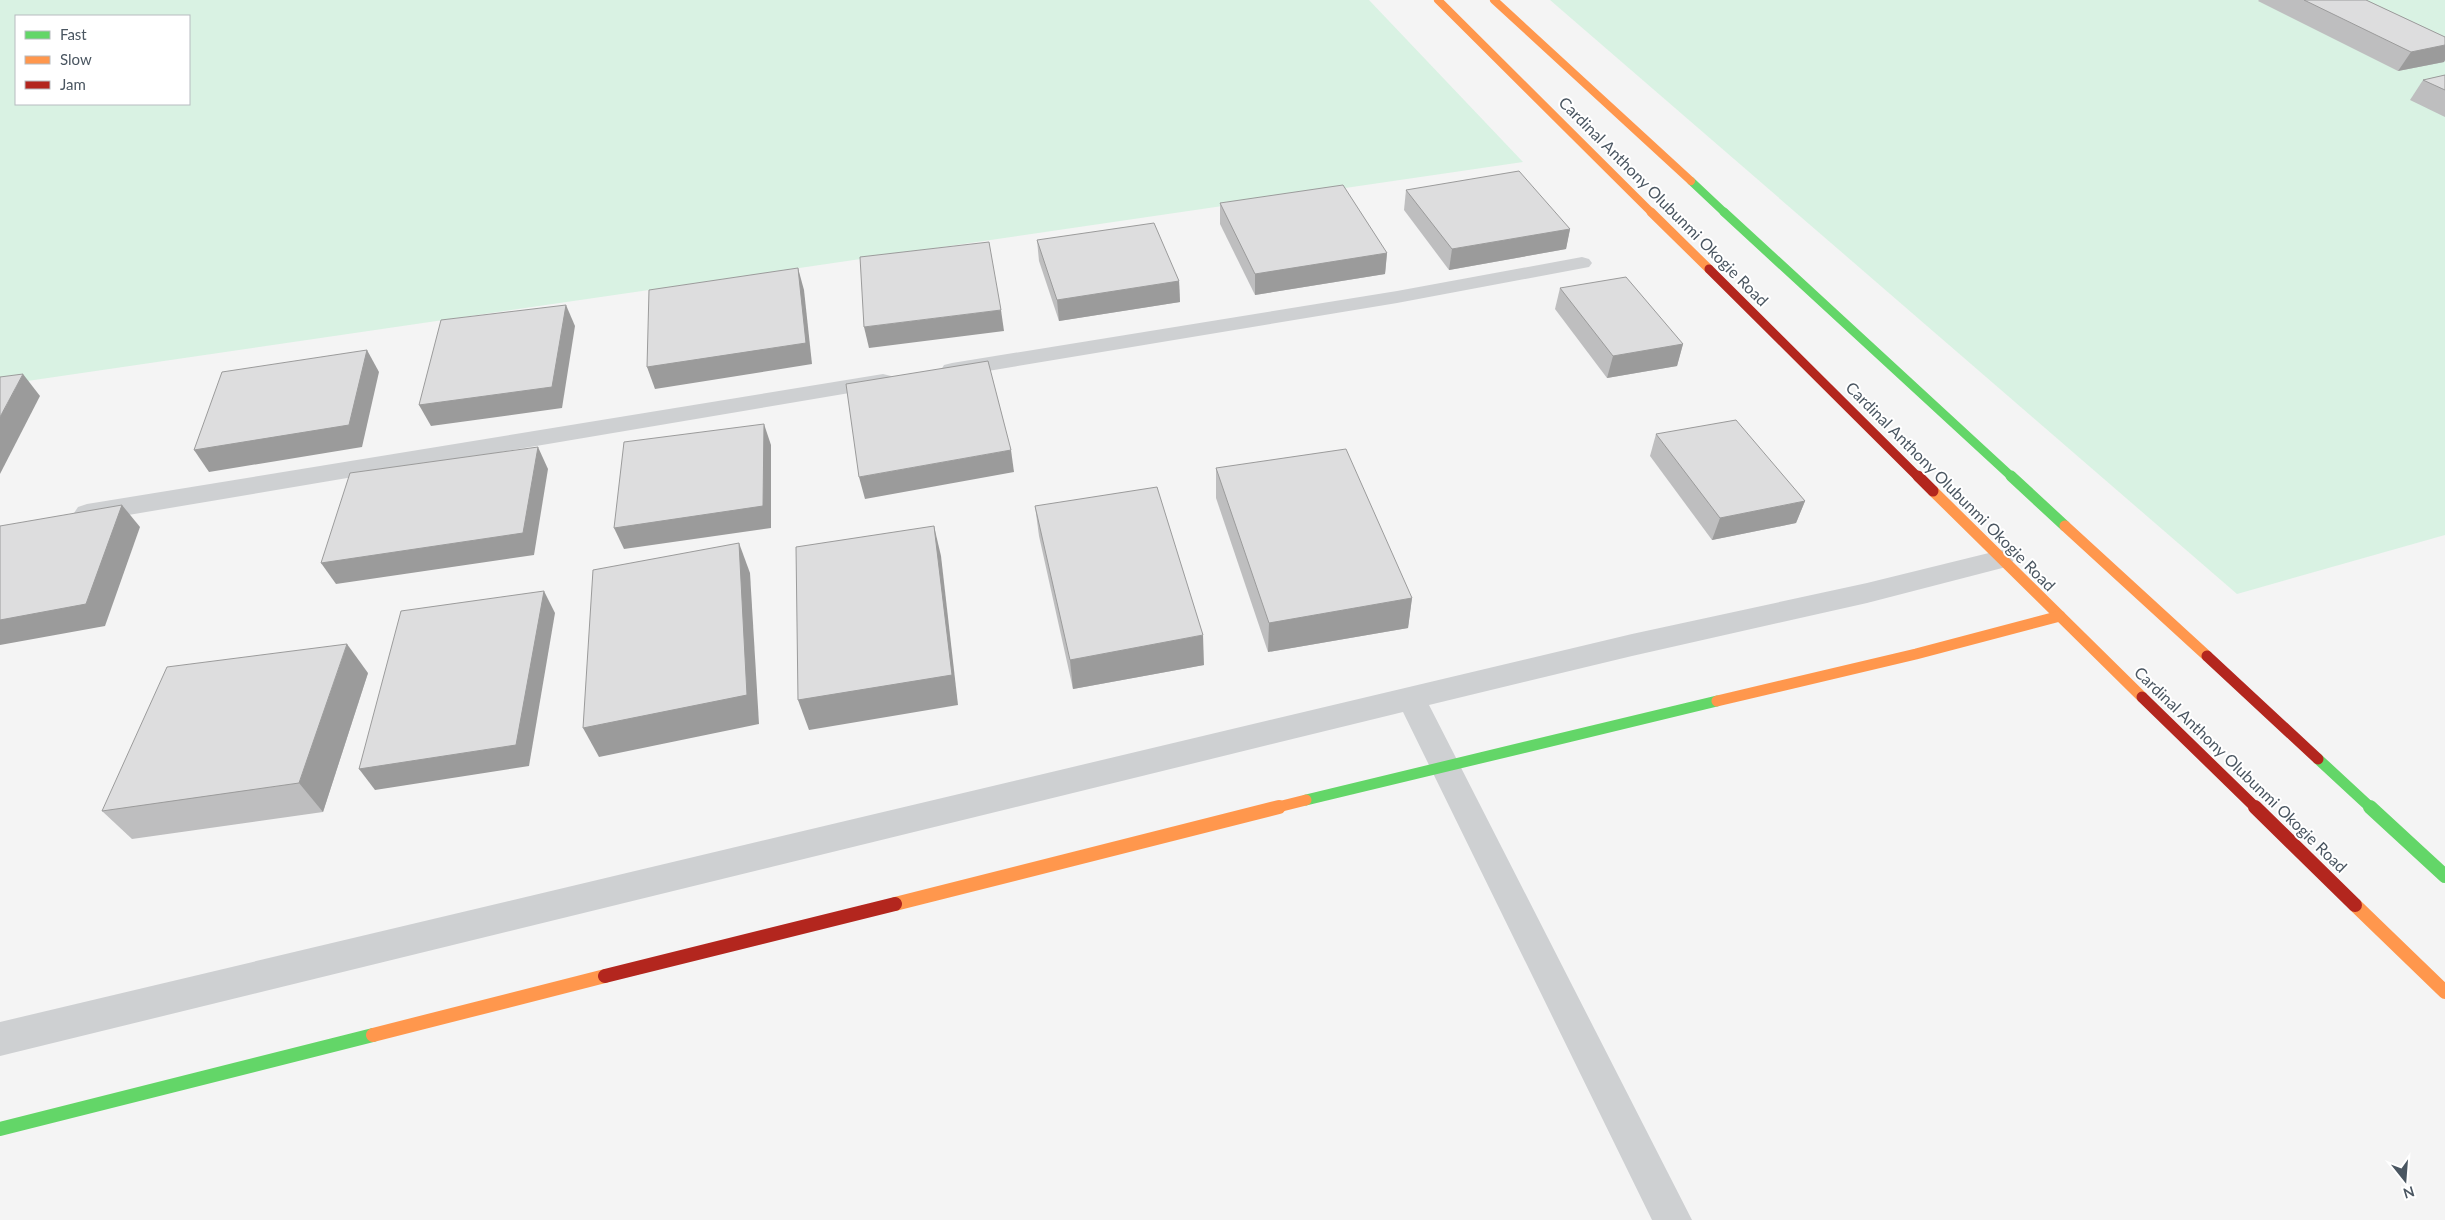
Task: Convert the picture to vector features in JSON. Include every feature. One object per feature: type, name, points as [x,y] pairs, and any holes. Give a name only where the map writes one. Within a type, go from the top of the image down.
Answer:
[{"type":"street","name":"Cardinal Anthony Olubunmi Okogie Road","points":[[1438,0],[2001,559],[2445,992]]},
{"type":"street","name":"Cardinal Anthony Olubunmi Okogie Road","points":[[1494,0],[2445,876]]},
{"type":"street","points":[[935,373],[1397,297],[1582,263]]},
{"type":"street","points":[[69,516],[905,378]]},
{"type":"street","points":[[0,1039],[1632,645],[1867,593],[2001,559]]},
{"type":"street","points":[[0,1128],[1445,765],[1916,654],[2060,616]]},
{"type":"street","points":[[1411,699],[1673,1220]]},
{"type":"green space","points":[[0,0],[1369,0],[1523,162],[0,385]]},
{"type":"green space","points":[[1550,0],[2445,0],[2445,535],[2237,594]]},
{"type":"building","points":[[2304,0],[2366,0],[2445,37],[2445,45],[2411,52]]},
{"type":"building","points":[[2445,75],[2445,90],[2423,80]]},
{"type":"building","points":[[1519,171],[1570,229],[1452,249],[1406,190]]},
{"type":"building","points":[[1343,185],[1387,253],[1255,274],[1220,203]]},
{"type":"building","points":[[1154,223],[1179,281],[1057,300],[1037,240]]},
{"type":"building","points":[[989,242],[1001,310],[864,327],[860,257]]},
{"type":"building","points":[[798,268],[806,343],[647,367],[649,290]]},
{"type":"building","points":[[1626,277],[1683,344],[1613,356],[1560,288]]},
{"type":"building","points":[[566,305],[552,387],[419,405],[441,320]]},
{"type":"building","points":[[367,350],[349,425],[194,450],[222,372]]},
{"type":"building","points":[[988,361],[1011,450],[859,477],[846,384]]},
{"type":"building","points":[[23,374],[0,417],[0,377]]},
{"type":"building","points":[[1736,420],[1805,501],[1720,518],[1656,434]]},
{"type":"building","points":[[764,424],[763,506],[614,528],[624,442]]},
{"type":"building","points":[[538,447],[523,533],[321,563],[350,473]]},
{"type":"building","points":[[1346,449],[1412,598],[1269,623],[1216,468]]},
{"type":"building","points":[[1157,487],[1203,635],[1070,660],[1035,506]]},
{"type":"building","points":[[122,505],[86,604],[0,620],[0,526]]},
{"type":"building","points":[[934,526],[952,675],[798,700],[796,547]]},
{"type":"building","points":[[739,543],[747,695],[583,728],[593,570]]},
{"type":"building","points":[[544,591],[516,745],[359,769],[401,611]]},
{"type":"building","points":[[347,644],[299,783],[102,811],[167,667]]},
{"type":"traffic: fast","points":[[1691,181],[2065,526]]},
{"type":"traffic: fast","points":[[1306,800],[1717,701]]},
{"type":"traffic: fast","points":[[2318,759],[2445,876]]},
{"type":"traffic: fast","points":[[0,1129],[373,1035]]},
{"type":"traffic: slow","points":[[1438,0],[1709,269]]},
{"type":"traffic: slow","points":[[1494,0],[1691,181]]},
{"type":"traffic: slow","points":[[1933,491],[2142,697]]},
{"type":"traffic: slow","points":[[2065,526],[2207,656]]},
{"type":"traffic: slow","points":[[1717,701],[1916,654],[2060,616]]},
{"type":"traffic: slow","points":[[895,904],[1306,800]]},
{"type":"traffic: slow","points":[[2355,905],[2445,992]]},
{"type":"traffic: slow","points":[[373,1035],[605,976]]},
{"type":"traffic: jam","points":[[1709,269],[1933,491]]},
{"type":"traffic: jam","points":[[2207,656],[2318,759]]},
{"type":"traffic: jam","points":[[2142,697],[2355,905]]},
{"type":"traffic: jam","points":[[605,976],[895,904]]}]
